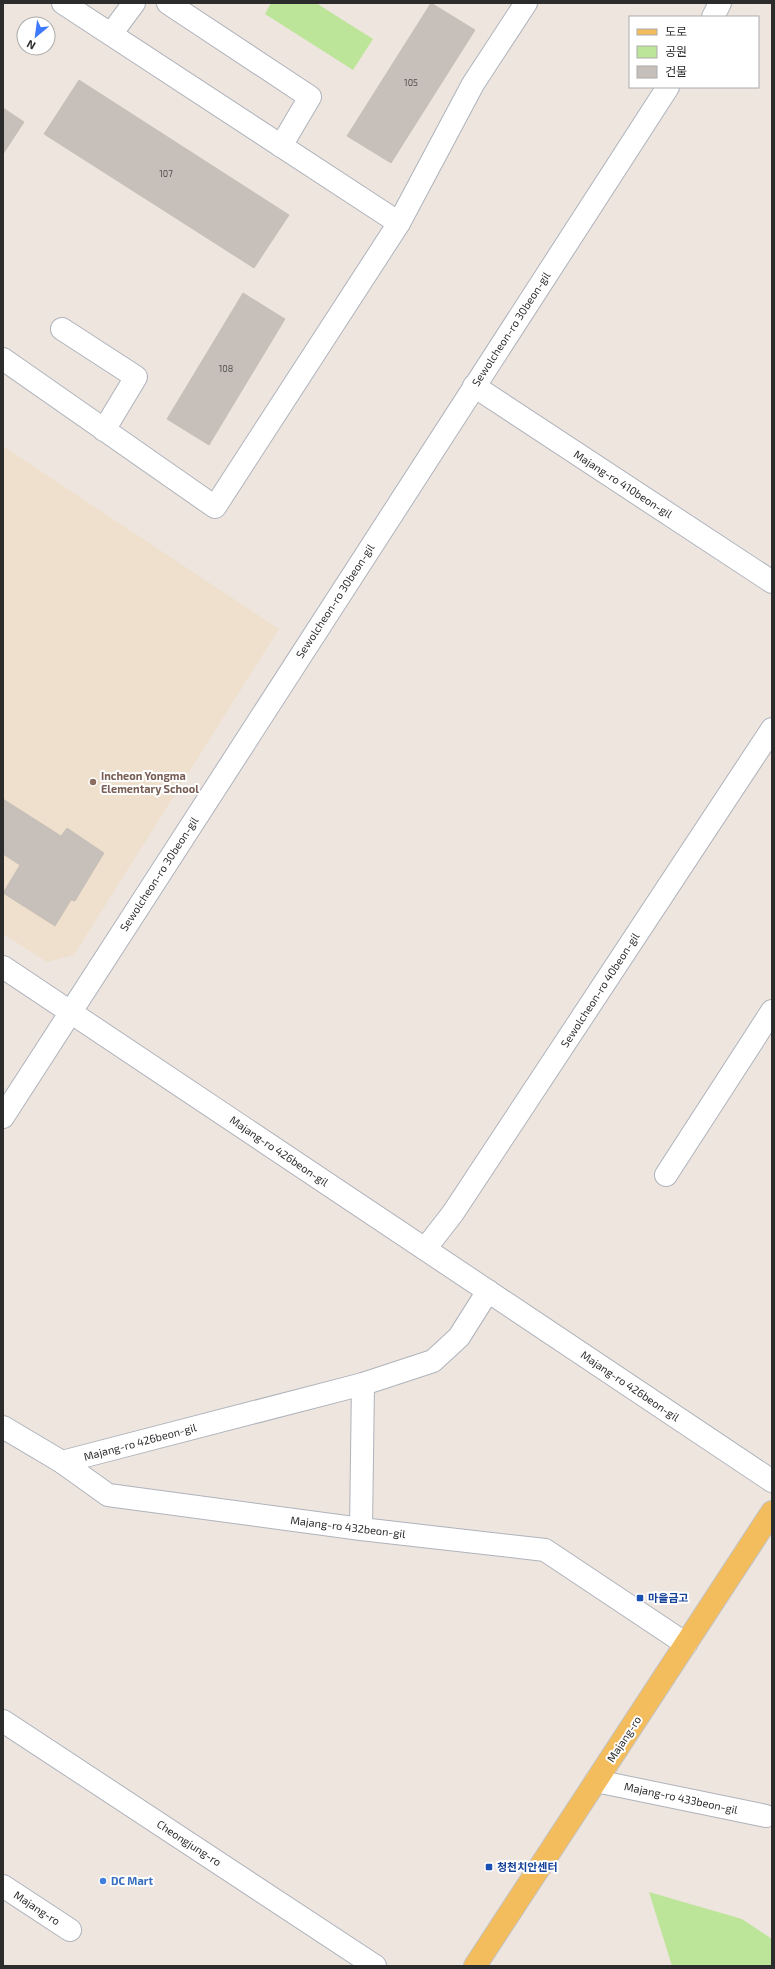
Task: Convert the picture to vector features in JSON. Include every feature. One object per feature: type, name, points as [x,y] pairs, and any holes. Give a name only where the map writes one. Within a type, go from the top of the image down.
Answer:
[{"type":"main road","name":"Majang-ro","points":[[475,1966],[772,1512]]},
{"type":"street","points":[[63,3],[399,223]]},
{"type":"street","points":[[111,34],[134,3]]},
{"type":"street","points":[[168,3],[310,97],[281,146]]},
{"type":"street","points":[[3,359],[215,507],[399,223],[473,84],[526,3]]},
{"type":"street","points":[[714,16],[720,3]]},
{"type":"street","name":"Sewolcheon-ro 30beon-gil","points":[[3,1116],[667,88]]},
{"type":"street","points":[[62,329],[136,377],[104,430]]},
{"type":"street","name":"Majang-ro 410beon-gil","points":[[474,386],[772,582]]},
{"type":"street","name":"Sewolcheon-ro 40beon-gil","points":[[425,1249],[453,1213],[772,729]]},
{"type":"street","name":"Majang-ro 426beon-gil","points":[[3,967],[772,1481]]},
{"type":"street","points":[[666,1175],[772,1011]]},
{"type":"street","name":"Majang-ro 426beon-gil","points":[[62,1462],[363,1384],[433,1361],[459,1337],[488,1291]]},
{"type":"street","points":[[361,1529],[363,1384]]},
{"type":"street","name":"Majang-ro 432beon-gil","points":[[3,1426],[62,1462],[108,1495],[361,1529],[545,1550],[686,1644]]},
{"type":"street","name":"Cheongjung-ro","points":[[3,1721],[375,1966]]},
{"type":"street","name":"Majang-ro 433beon-gil","points":[[596,1781],[766,1816]]},
{"type":"street","name":"Majang-ro","points":[[3,1886],[70,1930]]},
{"type":"shaded area","name":"Incheon Yongma Elementary School","points":[[3,446],[279,629],[74,955],[47,962],[3,934]]},
{"type":"green space","points":[[271,3],[316,3],[373,39],[353,70],[265,14]]},
{"type":"green space","points":[[649,1892],[742,1919],[772,1939],[772,1966],[672,1966]]},
{"type":"building","points":[[431,3],[475,30],[391,163],[347,136]]},
{"type":"building","points":[[79,80],[289,215],[254,268],[44,134]]},
{"type":"building","points":[[3,108],[24,122],[3,154]]},
{"type":"building","points":[[243,293],[285,319],[209,445],[167,419]]},
{"type":"building","points":[[3,799],[61,836],[67,828],[104,853],[75,901],[71,900],[55,926],[3,893],[20,865],[3,854]]},
{"type":"place","name":"Incheon Yongma Elementary School","points":[[93,782]]},
{"type":"place","name":"마을금고","points":[[640,1598]]},
{"type":"place","name":"청천치안센터","points":[[489,1867]]},
{"type":"place","name":"DC Mart","points":[[103,1881]]}]
